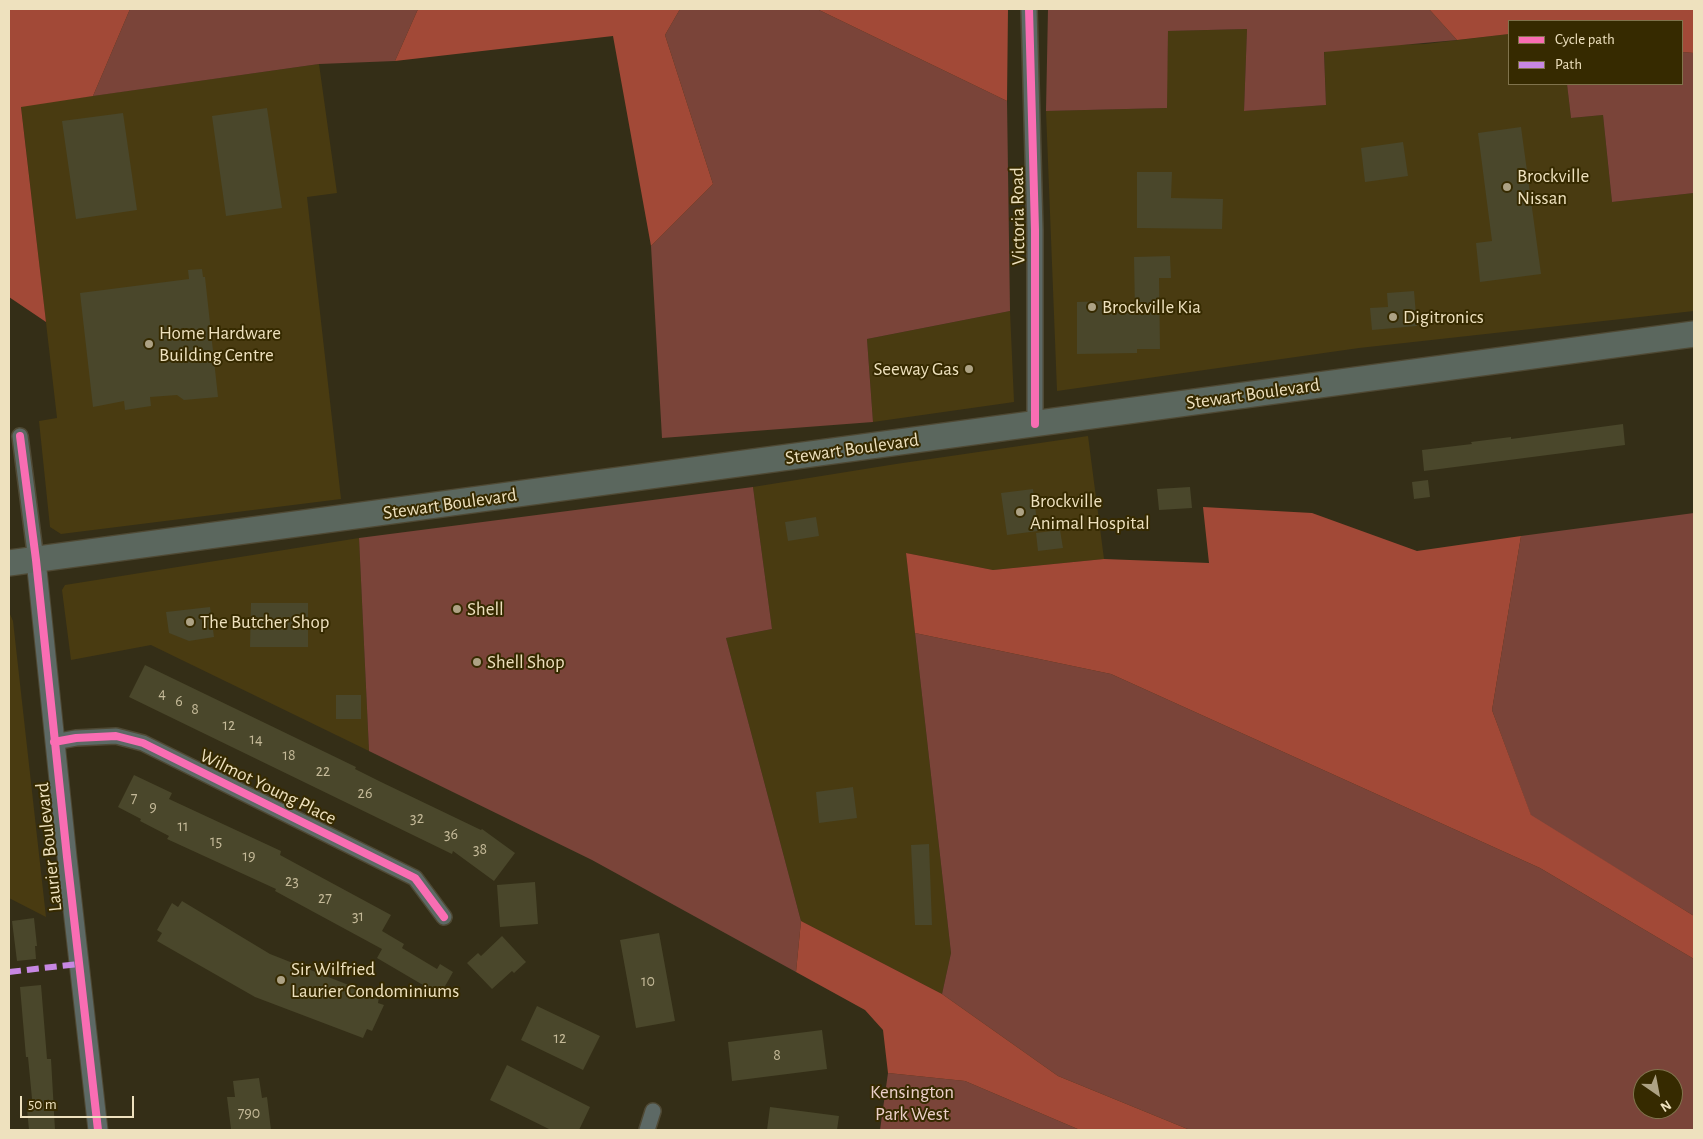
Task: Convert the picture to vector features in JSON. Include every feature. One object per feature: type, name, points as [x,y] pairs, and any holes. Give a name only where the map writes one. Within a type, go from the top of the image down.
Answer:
[{"type":"main road","name":"Stewart Boulevard","points":[[9,563],[1694,334]]},
{"type":"street","name":"Victoria Road","points":[[1029,9],[1035,230],[1034,424]]},
{"type":"street","points":[[20,436],[36,560]]},
{"type":"street","name":"Laurier Boulevard","points":[[36,560],[54,742],[98,1130]]},
{"type":"street","name":"Wilmot Young Place","points":[[54,742],[76,738],[116,736],[143,743],[415,878],[444,917]]},
{"type":"street","points":[[646,1130],[653,1111]]},
{"type":"shaded area","points":[[9,9],[130,9],[93,96],[21,107],[46,322],[9,297]]},
{"type":"shaded area","points":[[418,9],[680,9],[665,35],[713,184],[651,246],[613,36],[395,61]]},
{"type":"shaded area","points":[[817,9],[1008,9],[1007,101]]},
{"type":"shaded area","points":[[1429,9],[1694,9],[1694,53],[1683,52],[1683,20],[1508,20],[1508,34],[1457,40]]},
{"type":"shaded area","points":[[1247,29],[1244,111],[1326,105],[1324,47],[1425,44],[1508,34],[1508,85],[1567,85],[1571,118],[1603,115],[1612,202],[1694,193],[1694,311],[1359,348],[1057,391],[1046,111],[1166,108],[1168,31]]},
{"type":"shaded area","points":[[319,64],[337,193],[307,197],[341,499],[61,534],[50,527],[39,421],[57,418],[21,106]]},
{"type":"shaded area","points":[[1010,311],[1014,402],[873,422],[867,339]]},
{"type":"shaded area","points":[[1088,436],[1104,559],[993,570],[906,553],[951,953],[942,994],[801,921],[726,638],[772,629],[753,487]]},
{"type":"shaded area","points":[[1203,507],[1312,513],[1417,551],[1521,536],[1492,710],[1531,815],[1694,916],[1694,959],[1540,868],[1111,674],[915,633],[906,553],[993,570],[1104,559],[1209,563]]},
{"type":"shaded area","points":[[359,538],[369,751],[151,645],[71,660],[62,590],[65,585]]},
{"type":"shaded area","points":[[9,612],[13,621],[46,917],[9,898]]},
{"type":"shaded area","points":[[801,921],[942,994],[1058,1076],[1190,1130],[1080,1130],[965,1081],[888,1073],[883,1030],[865,1010],[796,972]]},
{"type":"green space","points":[[130,9],[418,9],[395,61],[319,64],[93,96]]},
{"type":"green space","points":[[680,9],[817,9],[1007,101],[1010,311],[867,339],[873,422],[662,438],[651,246],[713,184],[665,35]]},
{"type":"green space","points":[[1048,9],[1429,9],[1457,40],[1324,52],[1326,105],[1244,111],[1247,29],[1168,31],[1167,108],[1046,111]]},
{"type":"green space","points":[[1683,52],[1694,53],[1694,193],[1612,202],[1603,115],[1571,118],[1567,85],[1683,85]]},
{"type":"green space","points":[[753,487],[772,629],[726,638],[801,921],[796,972],[592,860],[369,751],[359,538]]},
{"type":"green space","points":[[1694,513],[1694,916],[1531,816],[1492,710],[1521,536]]},
{"type":"green space","points":[[915,633],[1111,674],[1540,868],[1694,959],[1694,1130],[1190,1130],[1058,1076],[942,994],[951,953]]},
{"type":"green space","name":"Kensington Park West","points":[[888,1073],[965,1081],[1080,1130],[880,1130]]},
{"type":"building","points":[[267,108],[282,208],[226,216],[212,116]]},
{"type":"building","points":[[123,113],[137,210],[76,219],[62,121]]},
{"type":"building","name":"Brockville Nissan","points":[[1521,127],[1541,274],[1480,282],[1476,243],[1492,241],[1478,133]]},
{"type":"building","points":[[1403,142],[1408,176],[1365,182],[1361,148]]},
{"type":"building","points":[[1137,172],[1172,172],[1171,198],[1223,199],[1222,229],[1137,228]]},
{"type":"building","name":"Brockville Kia","points":[[1170,256],[1171,278],[1159,278],[1160,349],[1137,349],[1137,353],[1077,354],[1077,302],[1106,301],[1107,313],[1135,312],[1134,257]]},
{"type":"building","name":"Home Hardware Building Centre","points":[[202,269],[203,277],[205,277],[218,397],[184,400],[177,395],[150,397],[151,406],[125,410],[124,401],[93,407],[80,293],[189,279],[188,270]]},
{"type":"building","name":"Digitronics","points":[[1414,291],[1417,326],[1372,330],[1370,308],[1388,307],[1387,293]]},
{"type":"building","points":[[1623,424],[1625,445],[1424,471],[1422,450],[1472,444],[1471,442],[1511,437],[1511,439]]},
{"type":"building","points":[[1428,480],[1430,497],[1414,499],[1412,482]]},
{"type":"building","points":[[1190,487],[1192,508],[1159,510],[1157,489]]},
{"type":"building","name":"Brockville Animal Hospital","points":[[1033,489],[1038,531],[1007,535],[1001,493]]},
{"type":"building","points":[[816,517],[819,536],[788,541],[785,522]]},
{"type":"building","points":[[1060,530],[1063,548],[1038,551],[1036,533]]},
{"type":"building","points":[[251,603],[308,603],[308,647],[250,647]]},
{"type":"building","name":"The Butcher Shop","points":[[210,607],[214,637],[189,641],[169,633],[166,612]]},
{"type":"building","points":[[145,665],[356,767],[355,769],[381,782],[482,829],[515,853],[494,881],[453,851],[452,854],[129,697]]},
{"type":"building","points":[[336,695],[361,695],[361,719],[336,719]]},
{"type":"building","points":[[134,775],[172,793],[169,799],[281,851],[280,855],[391,915],[382,931],[404,944],[402,948],[437,969],[440,964],[453,972],[440,995],[377,958],[382,949],[275,891],[276,889],[167,839],[169,836],[118,807]]},
{"type":"building","points":[[853,787],[857,818],[819,823],[816,792]]},
{"type":"building","points":[[929,844],[932,925],[915,925],[911,845]]},
{"type":"building","points":[[535,882],[538,924],[500,927],[497,885]]},
{"type":"building","name":"Sir Wilfried Laurier Condominiums","points":[[182,901],[270,954],[379,997],[378,1003],[384,1005],[372,1031],[367,1029],[363,1038],[255,997],[157,941],[162,933],[157,930],[172,903],[178,907]]},
{"type":"building","points":[[34,918],[37,946],[35,946],[36,959],[17,961],[12,921]]},
{"type":"building","points":[[659,933],[675,1021],[636,1028],[620,940]]},
{"type":"building","points":[[502,936],[526,962],[514,973],[512,971],[492,989],[467,963],[478,953],[481,956]]},
{"type":"building","points":[[41,985],[47,1059],[51,1059],[55,1130],[29,1130],[27,1109],[33,1109],[20,987]]},
{"type":"building","points":[[537,1006],[600,1036],[583,1070],[521,1040]]},
{"type":"building","points":[[822,1030],[827,1069],[732,1081],[728,1042]]},
{"type":"building","points":[[507,1065],[590,1107],[579,1130],[551,1130],[490,1100]]},
{"type":"building","points":[[259,1078],[262,1098],[267,1097],[271,1130],[231,1129],[227,1097],[235,1097],[233,1081]]},
{"type":"building","points":[[770,1107],[839,1116],[837,1130],[767,1130]]},
{"type":"marked path","points":[[9,972],[78,964]]},
{"type":"cycle path","points":[[1029,9],[1035,230],[1035,424]]},
{"type":"cycle path","points":[[20,436],[36,560],[98,1130]]},
{"type":"cycle path","points":[[54,742],[76,738],[116,736],[143,743],[415,878],[444,917]]},
{"type":"place","name":"Brockville Nissan","points":[[1507,187]]},
{"type":"place","name":"Brockville Kia","points":[[1092,307]]},
{"type":"place","name":"Digitronics","points":[[1393,317]]},
{"type":"place","name":"Home Hardware Building Centre","points":[[149,344]]},
{"type":"place","name":"Seeway Gas","points":[[969,369]]},
{"type":"place","name":"Brockville Animal Hospital","points":[[1020,512]]},
{"type":"place","name":"Shell","points":[[457,609]]},
{"type":"place","name":"The Butcher Shop","points":[[190,622]]},
{"type":"place","name":"Shell Shop","points":[[477,662]]},
{"type":"place","name":"Sir Wilfried Laurier Condominiums","points":[[281,980]]}]
